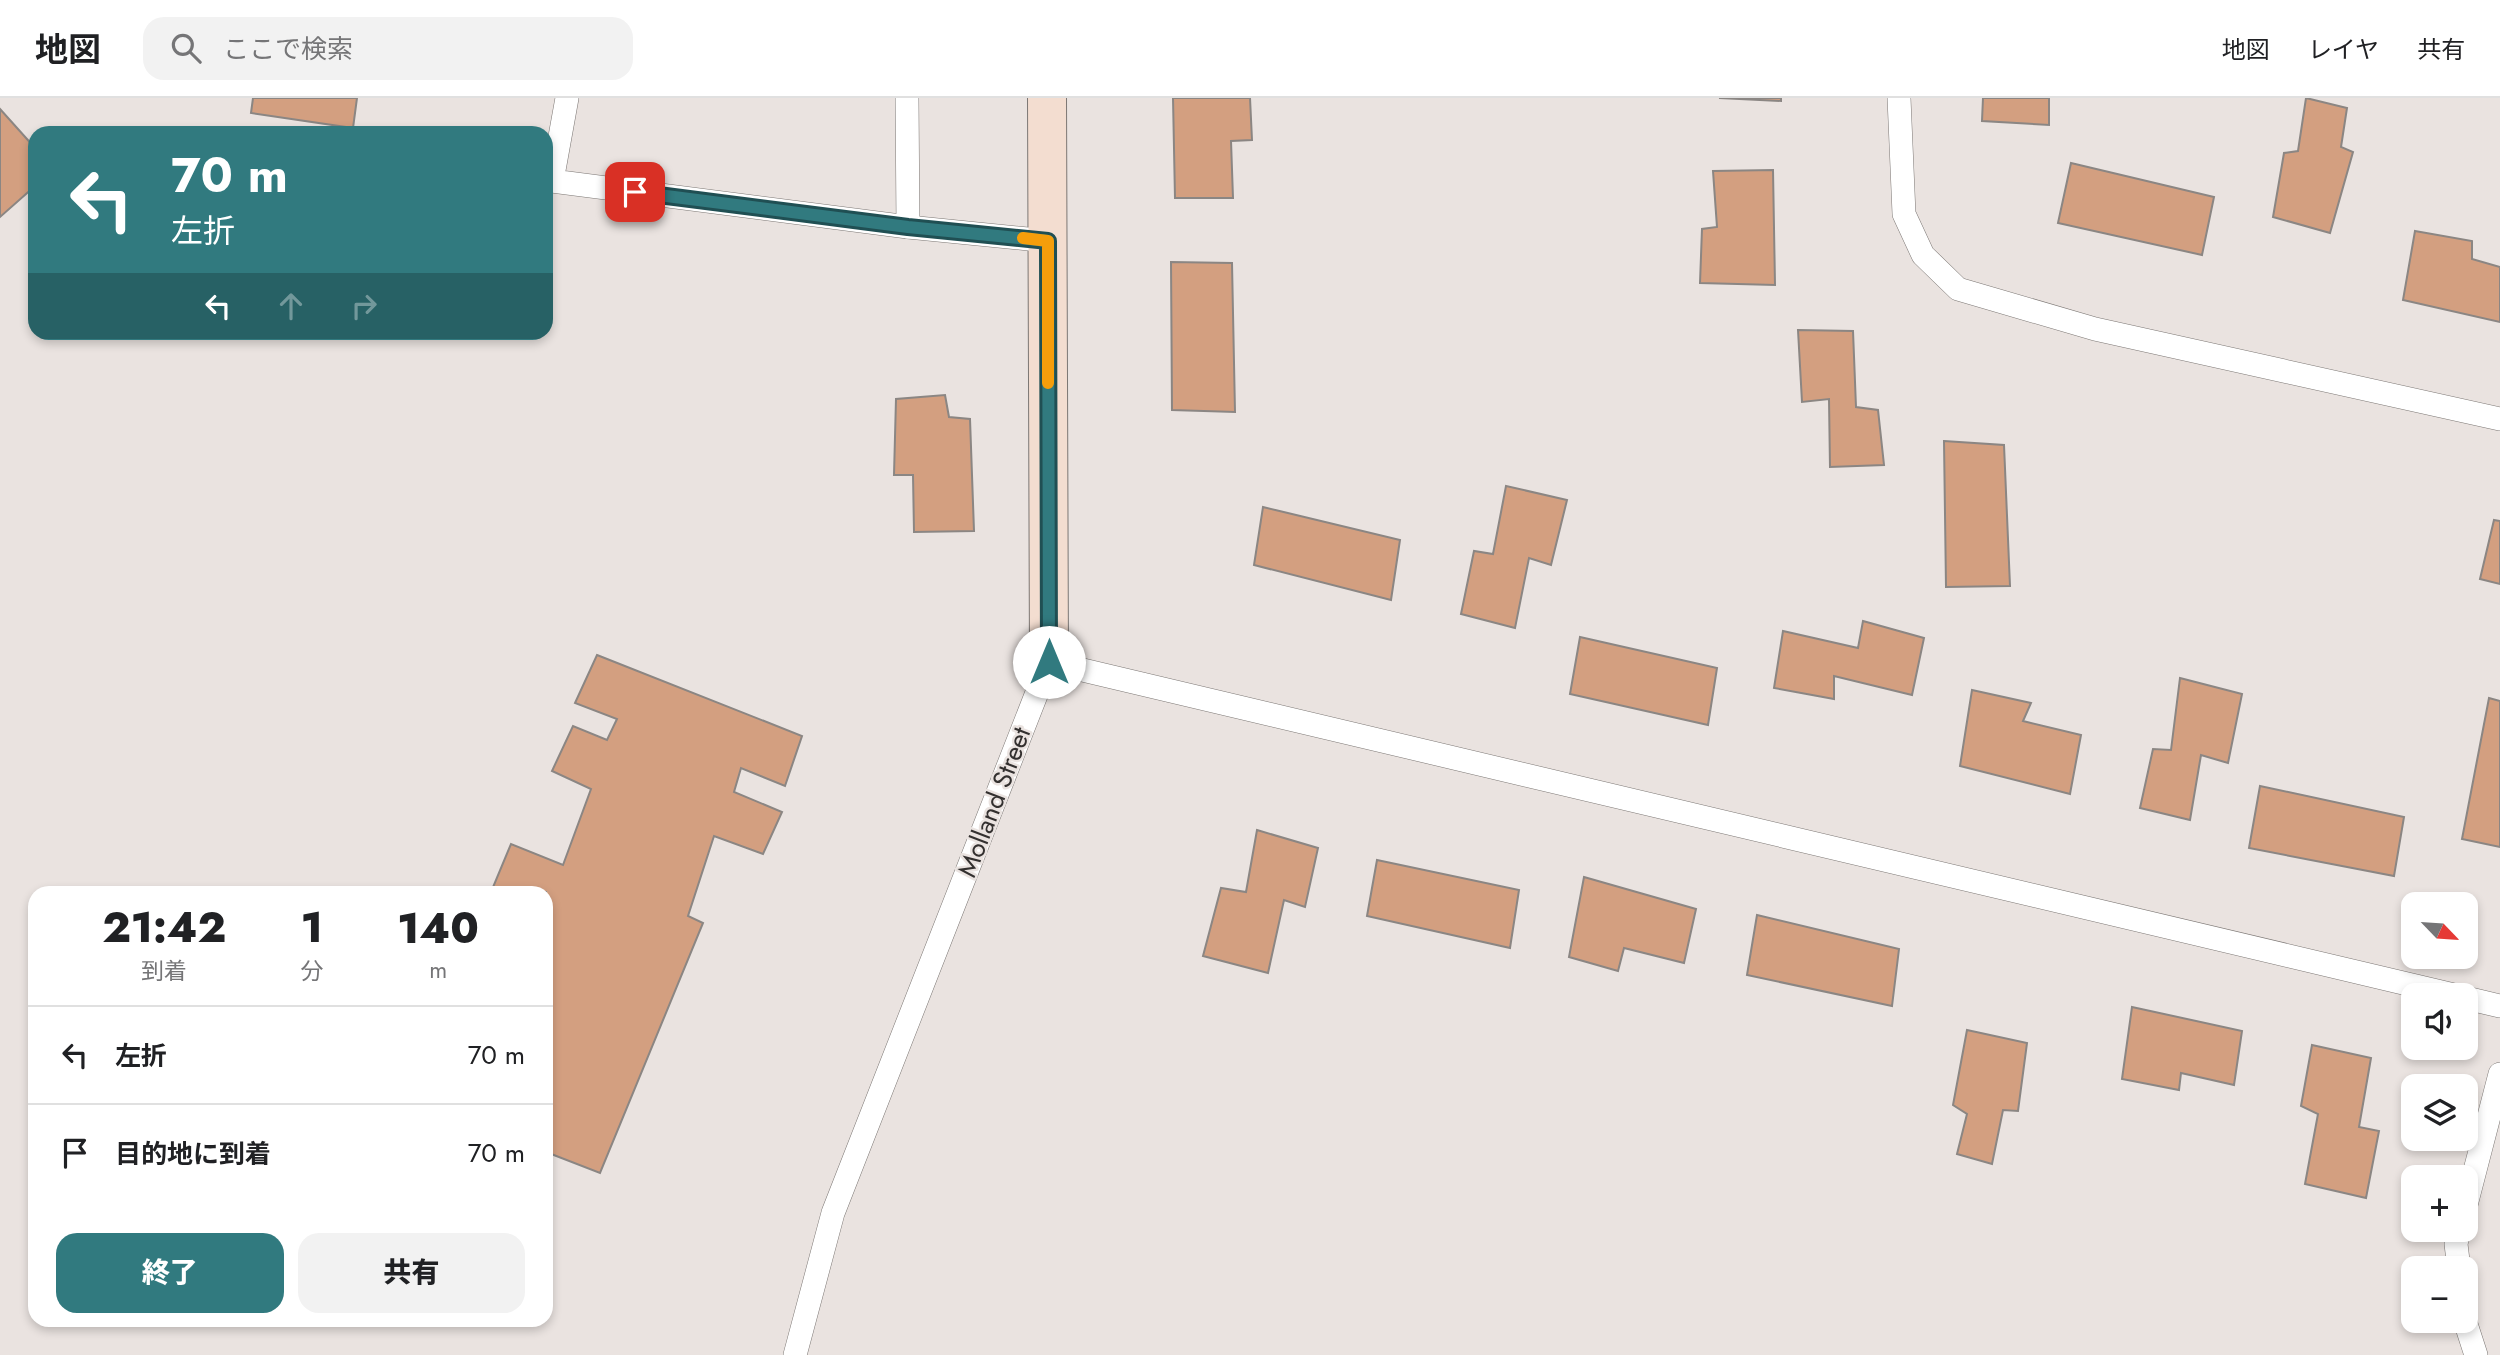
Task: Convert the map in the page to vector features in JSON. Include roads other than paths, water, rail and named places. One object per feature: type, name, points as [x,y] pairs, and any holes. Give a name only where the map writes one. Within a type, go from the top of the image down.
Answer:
[{"type":"street","name":"Molland Street","points":[[1047,98],[1049,662]]},
{"type":"lane","points":[[553,175],[567,98]]},
{"type":"lane","points":[[907,98],[908,227]]},
{"type":"lane","points":[[1899,98],[1904,214],[1923,255],[1958,289],[2095,329],[2500,419]]},
{"type":"lane","points":[[553,181],[908,227],[1048,241]]},
{"type":"lane","points":[[1049,662],[2403,983]]},
{"type":"lane","name":"Molland Street","points":[[795,1355],[834,1213],[1049,662]]},
{"type":"lane","points":[[2478,1001],[2500,1006]]},
{"type":"lane","points":[[2476,1165],[2500,1074]]},
{"type":"lane","points":[[2469,1333],[2476,1355]]}]
